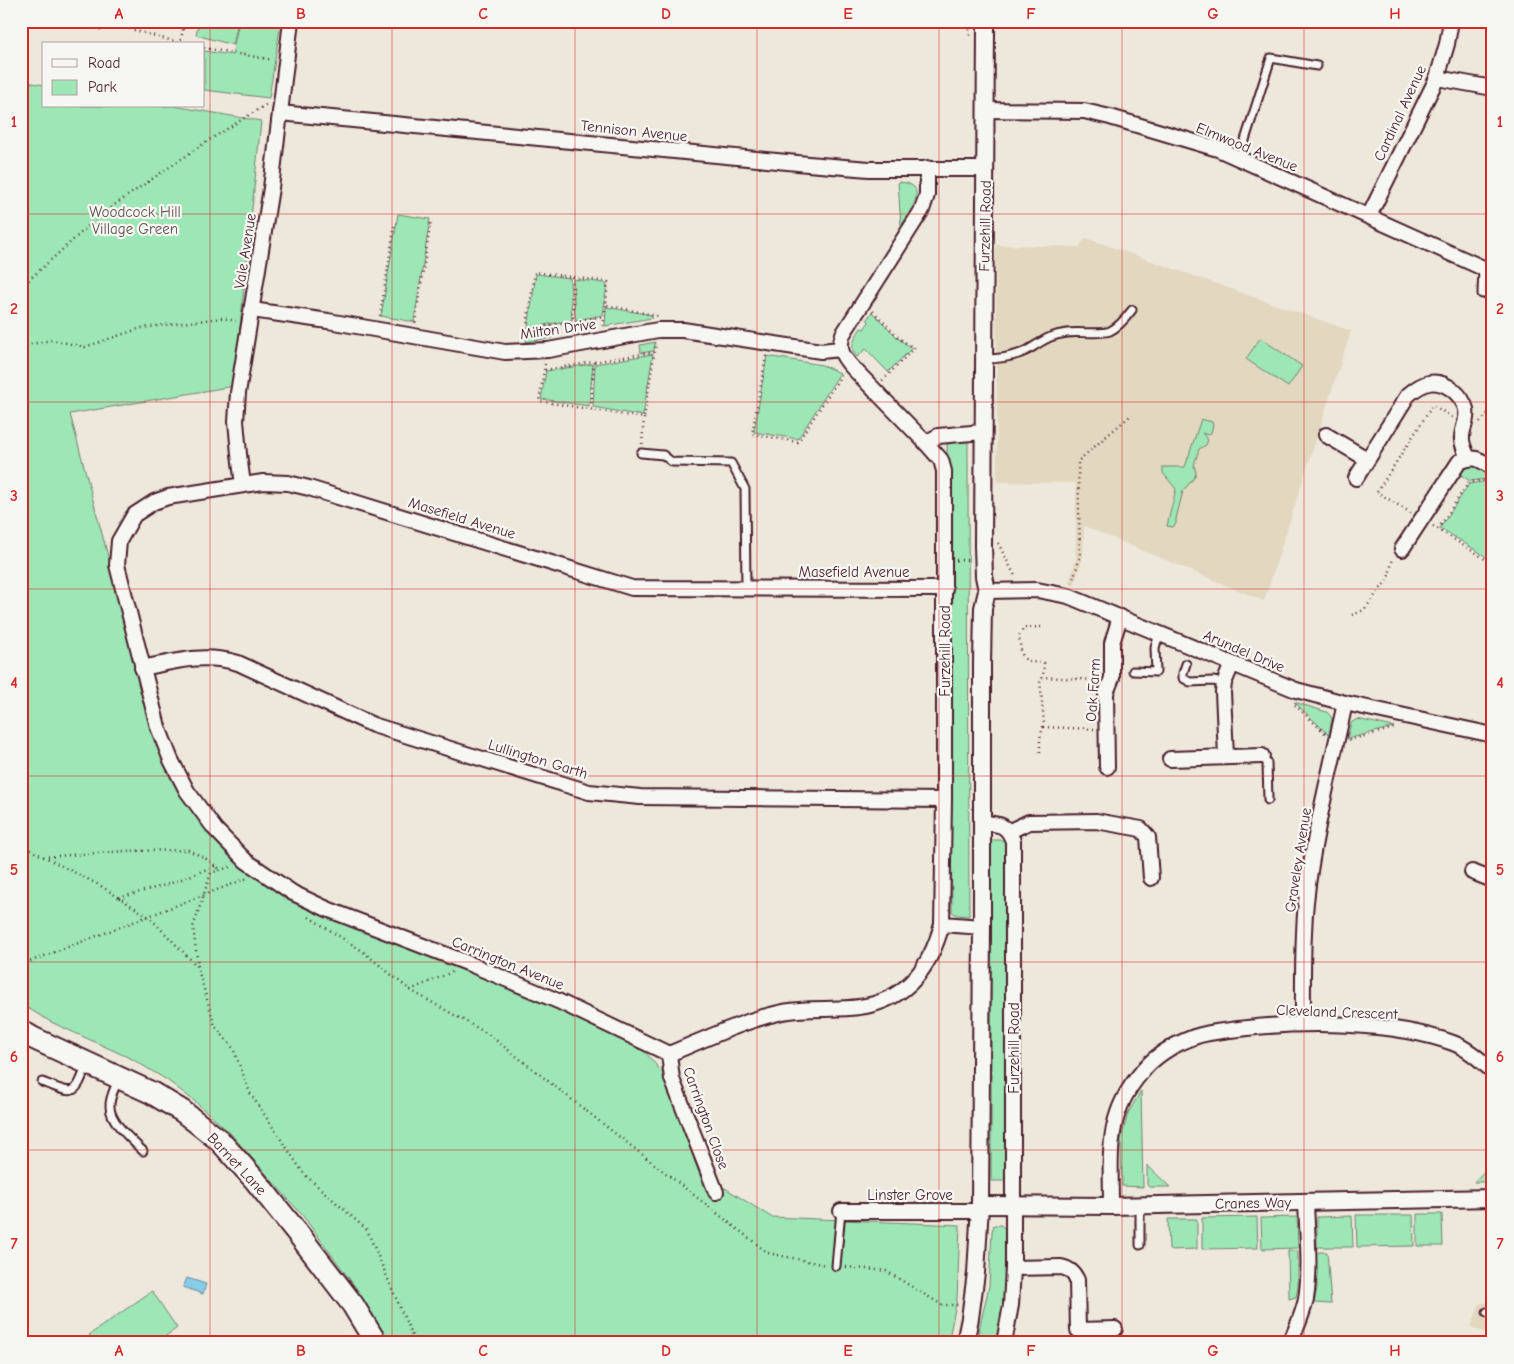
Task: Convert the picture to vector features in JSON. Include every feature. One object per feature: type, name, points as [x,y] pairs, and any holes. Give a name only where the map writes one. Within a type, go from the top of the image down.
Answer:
[{"type":"main road","name":"Barnet Lane","points":[[21,1031],[152,1092],[182,1111],[219,1140],[261,1188],[353,1305],[376,1343]]},
{"type":"street","name":"Vale Avenue","points":[[243,485],[236,421],[238,393],[272,188],[291,21]]},
{"type":"street","name":"Furzehill Road","points":[[965,1343],[974,1282],[980,1208],[982,617],[987,590],[984,576],[983,546],[986,28],[984,21]]},
{"type":"street","name":"Cardinal Avenue","points":[[1369,216],[1437,78],[1447,44],[1451,21]]},
{"type":"street","points":[[1437,78],[1493,88]]},
{"type":"street","name":"Tennison Avenue","points":[[280,109],[869,169],[985,169]]},
{"type":"street","name":"Elmwood Avenue","points":[[985,110],[1084,111],[1218,149],[1483,268]]},
{"type":"street","points":[[927,168],[928,195],[922,210],[843,334],[840,348],[844,359],[852,368],[926,443],[938,436],[983,432]]},
{"type":"street","name":"Milton Drive","points":[[251,317],[328,321],[505,352],[523,352],[660,323],[683,330],[820,351],[840,348]]},
{"type":"street","points":[[1356,478],[1408,395],[1417,387],[1426,383],[1436,382],[1446,385],[1458,395],[1465,406],[1467,418],[1461,437],[1468,458]]},
{"type":"street","points":[[1326,435],[1367,459]]},
{"type":"street","name":"Furzehill Road","points":[[926,443],[941,460],[944,471],[945,588],[942,924]]},
{"type":"street","points":[[1402,549],[1459,462],[1468,458],[1477,458],[1491,474]]},
{"type":"street","name":"Masefield Avenue","points":[[142,668],[117,565],[119,541],[134,515],[154,502],[168,497],[263,482],[288,483],[309,488],[632,588],[945,588]]},
{"type":"street","name":"Arundel Drive","points":[[987,590],[1037,590],[1068,596],[1296,690],[1345,703],[1493,735]]},
{"type":"street","name":"Oak Farm","points":[[1107,767],[1106,693],[1112,678],[1112,643],[1120,617]]},
{"type":"street","name":"Lullington Garth","points":[[142,668],[209,657],[224,660],[238,664],[373,725],[589,792],[640,797],[944,800]]},
{"type":"street","points":[[1226,756],[1223,692],[1224,683],[1232,664]]},
{"type":"street","name":"Carrington Avenue","points":[[142,668],[158,727],[171,760],[187,790],[216,829],[246,861],[261,872],[293,893],[327,909],[470,964],[558,1001],[669,1054]]},
{"type":"street","name":"Graveley Avenue","points":[[1303,1024],[1303,949],[1312,855],[1345,703]]},
{"type":"street","points":[[1170,759],[1262,756]]},
{"type":"street","points":[[982,823],[1003,826],[1010,831],[1029,822],[1087,821],[1141,829],[1148,837],[1151,878]]},
{"type":"street","name":"Furzehill Road","points":[[1004,1343],[1013,1268],[1014,1204],[1013,841],[1010,831]]},
{"type":"street","points":[[1472,872],[1493,880]]},
{"type":"street","points":[[669,1054],[757,1019],[784,1012],[870,1005],[895,995],[910,984],[922,971],[938,942],[942,924],[982,927]]},
{"type":"street","name":"Cleveland Crescent","points":[[1111,1206],[1111,1140],[1120,1105],[1142,1071],[1156,1058],[1174,1046],[1196,1036],[1261,1026],[1303,1024],[1363,1026],[1419,1033],[1456,1044],[1480,1059],[1493,1072]]},
{"type":"street","name":"Carrington Close","points":[[669,1054],[672,1079],[716,1192]]},
{"type":"street","name":"Cranes Way","points":[[1014,1204],[1111,1206],[1493,1198]]},
{"type":"street","points":[[1290,1343],[1306,1300],[1308,1282],[1306,1202]]},
{"type":"street","points":[[980,1208],[1014,1204]]},
{"type":"street","name":"Linster Grove","points":[[841,1211],[980,1208]]},
{"type":"street","points":[[1013,1268],[1069,1269],[1074,1273],[1077,1280],[1078,1330],[1115,1329]]},
{"type":"lane","points":[[1239,159],[1271,58],[1317,66]]},
{"type":"lane","points":[[1482,294],[1483,268]]},
{"type":"lane","points":[[984,359],[1016,355],[1051,336],[1069,332],[1109,332],[1123,322],[1132,310]]},
{"type":"lane","points":[[641,453],[663,455],[672,462],[731,464],[745,489],[746,588]]},
{"type":"lane","points":[[1133,671],[1156,672],[1155,648],[1158,633]]},
{"type":"lane","points":[[1186,664],[1183,678],[1190,682],[1213,681],[1224,683]]},
{"type":"lane","points":[[1262,756],[1267,763],[1268,800]]},
{"type":"lane","points":[[42,1082],[67,1091],[76,1088],[80,1083],[87,1063]]},
{"type":"lane","points":[[119,1077],[109,1105],[110,1112],[116,1123],[143,1151]]},
{"type":"lane","points":[[1140,1205],[1140,1246]]},
{"type":"lane","points":[[836,1266],[841,1211]]},
{"type":"path","points":[[71,21],[102,30],[105,22],[174,42]]},
{"type":"path","points":[[177,21],[184,30],[181,42]]},
{"type":"path","points":[[205,48],[287,62]]},
{"type":"path","points":[[21,286],[104,212],[206,142],[266,104],[280,109]]},
{"type":"path","points":[[413,336],[431,220]]},
{"type":"path","points":[[378,330],[395,223]]},
{"type":"path","points":[[523,352],[535,272],[608,282],[603,328]]},
{"type":"path","points":[[572,277],[574,321]]},
{"type":"path","points":[[606,306],[660,323],[642,431],[644,431],[641,453]]},
{"type":"path","points":[[872,310],[900,339],[914,348],[879,383]]},
{"type":"path","points":[[526,329],[604,316]]},
{"type":"path","points":[[21,346],[52,340],[85,346],[142,328],[222,318],[251,317]]},
{"type":"path","points":[[593,318],[595,333]]},
{"type":"path","points":[[552,325],[551,345],[544,370],[539,401],[644,418]]},
{"type":"path","points":[[768,343],[752,434],[798,442],[842,373]]},
{"type":"path","points":[[544,370],[654,352]]},
{"type":"path","points":[[591,409],[594,362]]},
{"type":"path","points":[[1464,426],[1433,405],[1377,492],[1493,564]]},
{"type":"path","points":[[1479,424],[1493,408]]},
{"type":"path","points":[[1072,584],[1080,557],[1078,461],[1131,414]]},
{"type":"path","points":[[1438,529],[1469,482],[1491,474]]},
{"type":"path","points":[[996,537],[1017,581]]},
{"type":"path","points":[[1352,615],[1364,610],[1388,579],[1395,552],[1402,549]]},
{"type":"path","points":[[1040,752],[1040,738],[1044,723],[1040,681],[1043,677],[1044,663],[1025,660],[1022,656],[1019,636],[1024,628],[1041,627]]},
{"type":"path","points":[[1043,677],[1111,681]]},
{"type":"path","points":[[1043,727],[1106,729]]},
{"type":"path","points":[[21,845],[101,886],[149,917],[197,966],[215,1026],[233,1048],[250,1093],[304,1174],[367,1230],[415,1343]]},
{"type":"path","points":[[43,857],[125,851],[188,850],[205,858],[220,870]]},
{"type":"path","points":[[199,971],[194,927],[211,873],[246,861]]},
{"type":"path","points":[[120,898],[169,884],[215,866]]},
{"type":"path","points":[[21,965],[261,872]]},
{"type":"path","points":[[306,915],[361,950],[410,990],[488,1034],[768,1253],[836,1266],[886,1271],[942,1305],[962,1306]]},
{"type":"path","points":[[410,990],[470,964]]},
{"type":"shaded area","points":[[1086,238],[1351,331],[1264,601],[1084,526],[1083,557],[1074,585],[1069,583],[1076,559],[1076,483],[997,482],[996,245],[1079,247]]},
{"type":"shaded area","points":[[1480,1303],[1493,1303],[1493,1336],[1471,1327]]},
{"type":"green space","points":[[199,21],[238,21],[233,45],[196,35]]},
{"type":"green space","points":[[239,21],[275,21],[280,28],[269,98],[205,90],[205,51],[232,55]]},
{"type":"green space","name":"Woodcock Hill Village Green","points":[[21,81],[42,85],[42,108],[186,108],[261,121],[234,386],[70,414],[155,732],[173,777],[255,878],[300,904],[568,1011],[644,1051],[662,1072],[701,1178],[714,1198],[725,1188],[771,1217],[960,1225],[957,1299],[948,1343],[390,1343],[356,1288],[303,1216],[228,1131],[167,1080],[132,1059],[51,1022],[21,1004]]},
{"type":"green space","points":[[898,182],[914,187],[916,192],[913,206],[901,226]]},
{"type":"green space","points":[[398,214],[430,219],[414,322],[381,316]]},
{"type":"green space","points":[[536,274],[570,278],[572,320],[528,328]]},
{"type":"green space","points":[[573,279],[605,283],[607,285],[603,315],[577,320],[575,317]]},
{"type":"green space","points":[[606,307],[652,315],[652,318],[605,326]]},
{"type":"green space","points":[[872,312],[900,340],[912,348],[888,372],[866,349],[857,357],[854,354],[853,346],[855,339],[861,328],[864,329],[869,322],[867,319]]},
{"type":"green space","points":[[551,326],[552,338],[526,342],[528,330]]},
{"type":"green space","points":[[1260,338],[1302,366],[1288,387],[1246,359]]},
{"type":"green space","points":[[655,342],[654,351],[641,353],[640,345]]},
{"type":"green space","points":[[653,354],[643,416],[593,407],[595,364]]},
{"type":"green space","points":[[767,356],[822,365],[840,373],[798,439],[754,432]]},
{"type":"green space","points":[[593,364],[589,406],[541,399],[546,371]]},
{"type":"green space","points":[[1201,419],[1212,422],[1211,433],[1208,435],[1202,433],[1208,440],[1206,445],[1199,449],[1194,465],[1196,473],[1183,491],[1176,524],[1173,527],[1167,526],[1176,489],[1163,473],[1163,467],[1185,467]]},
{"type":"green space","points":[[953,440],[968,442],[969,916],[957,915],[952,912],[947,445]]},
{"type":"green space","points":[[1471,466],[1479,467],[1489,473],[1489,479],[1470,481],[1459,474],[1465,468]]},
{"type":"green space","points":[[1489,481],[1493,484],[1493,561],[1440,528],[1469,484]]},
{"type":"green space","points":[[1294,702],[1327,712],[1332,718],[1329,735]]},
{"type":"green space","points":[[1357,719],[1394,727],[1347,739],[1351,723]]},
{"type":"green space","points":[[991,840],[1007,840],[1007,1181],[991,1181]]},
{"type":"green space","points":[[1141,1091],[1143,1187],[1122,1186],[1121,1139],[1128,1113]]},
{"type":"green space","points":[[1493,1162],[1493,1182],[1474,1182]]},
{"type":"green space","points":[[1147,1165],[1170,1187],[1149,1187],[1147,1185]]},
{"type":"green space","points":[[1417,1214],[1442,1214],[1443,1246],[1417,1246]]},
{"type":"green space","points":[[1356,1215],[1413,1215],[1414,1246],[1357,1247]]},
{"type":"green space","points":[[1352,1216],[1353,1247],[1317,1247],[1317,1217]]},
{"type":"green space","points":[[1257,1217],[1258,1248],[1202,1249],[1202,1218]]},
{"type":"green space","points":[[1297,1217],[1298,1248],[1262,1249],[1261,1218]]},
{"type":"green space","points":[[1168,1219],[1197,1219],[1197,1249],[1169,1250]]},
{"type":"green space","points":[[994,1225],[1001,1225],[1007,1231],[1008,1258],[1002,1317],[996,1343],[976,1343],[989,1286],[992,1231]]},
{"type":"green space","points":[[1288,1251],[1298,1251],[1298,1287],[1296,1297],[1289,1299]]},
{"type":"green space","points":[[1319,1252],[1327,1252],[1331,1304],[1314,1303],[1317,1288],[1316,1255]]},
{"type":"green space","points":[[152,1291],[177,1328],[156,1343],[95,1343],[89,1335]]},
{"type":"water","points":[[187,1278],[206,1284],[203,1294],[183,1287]]}]
